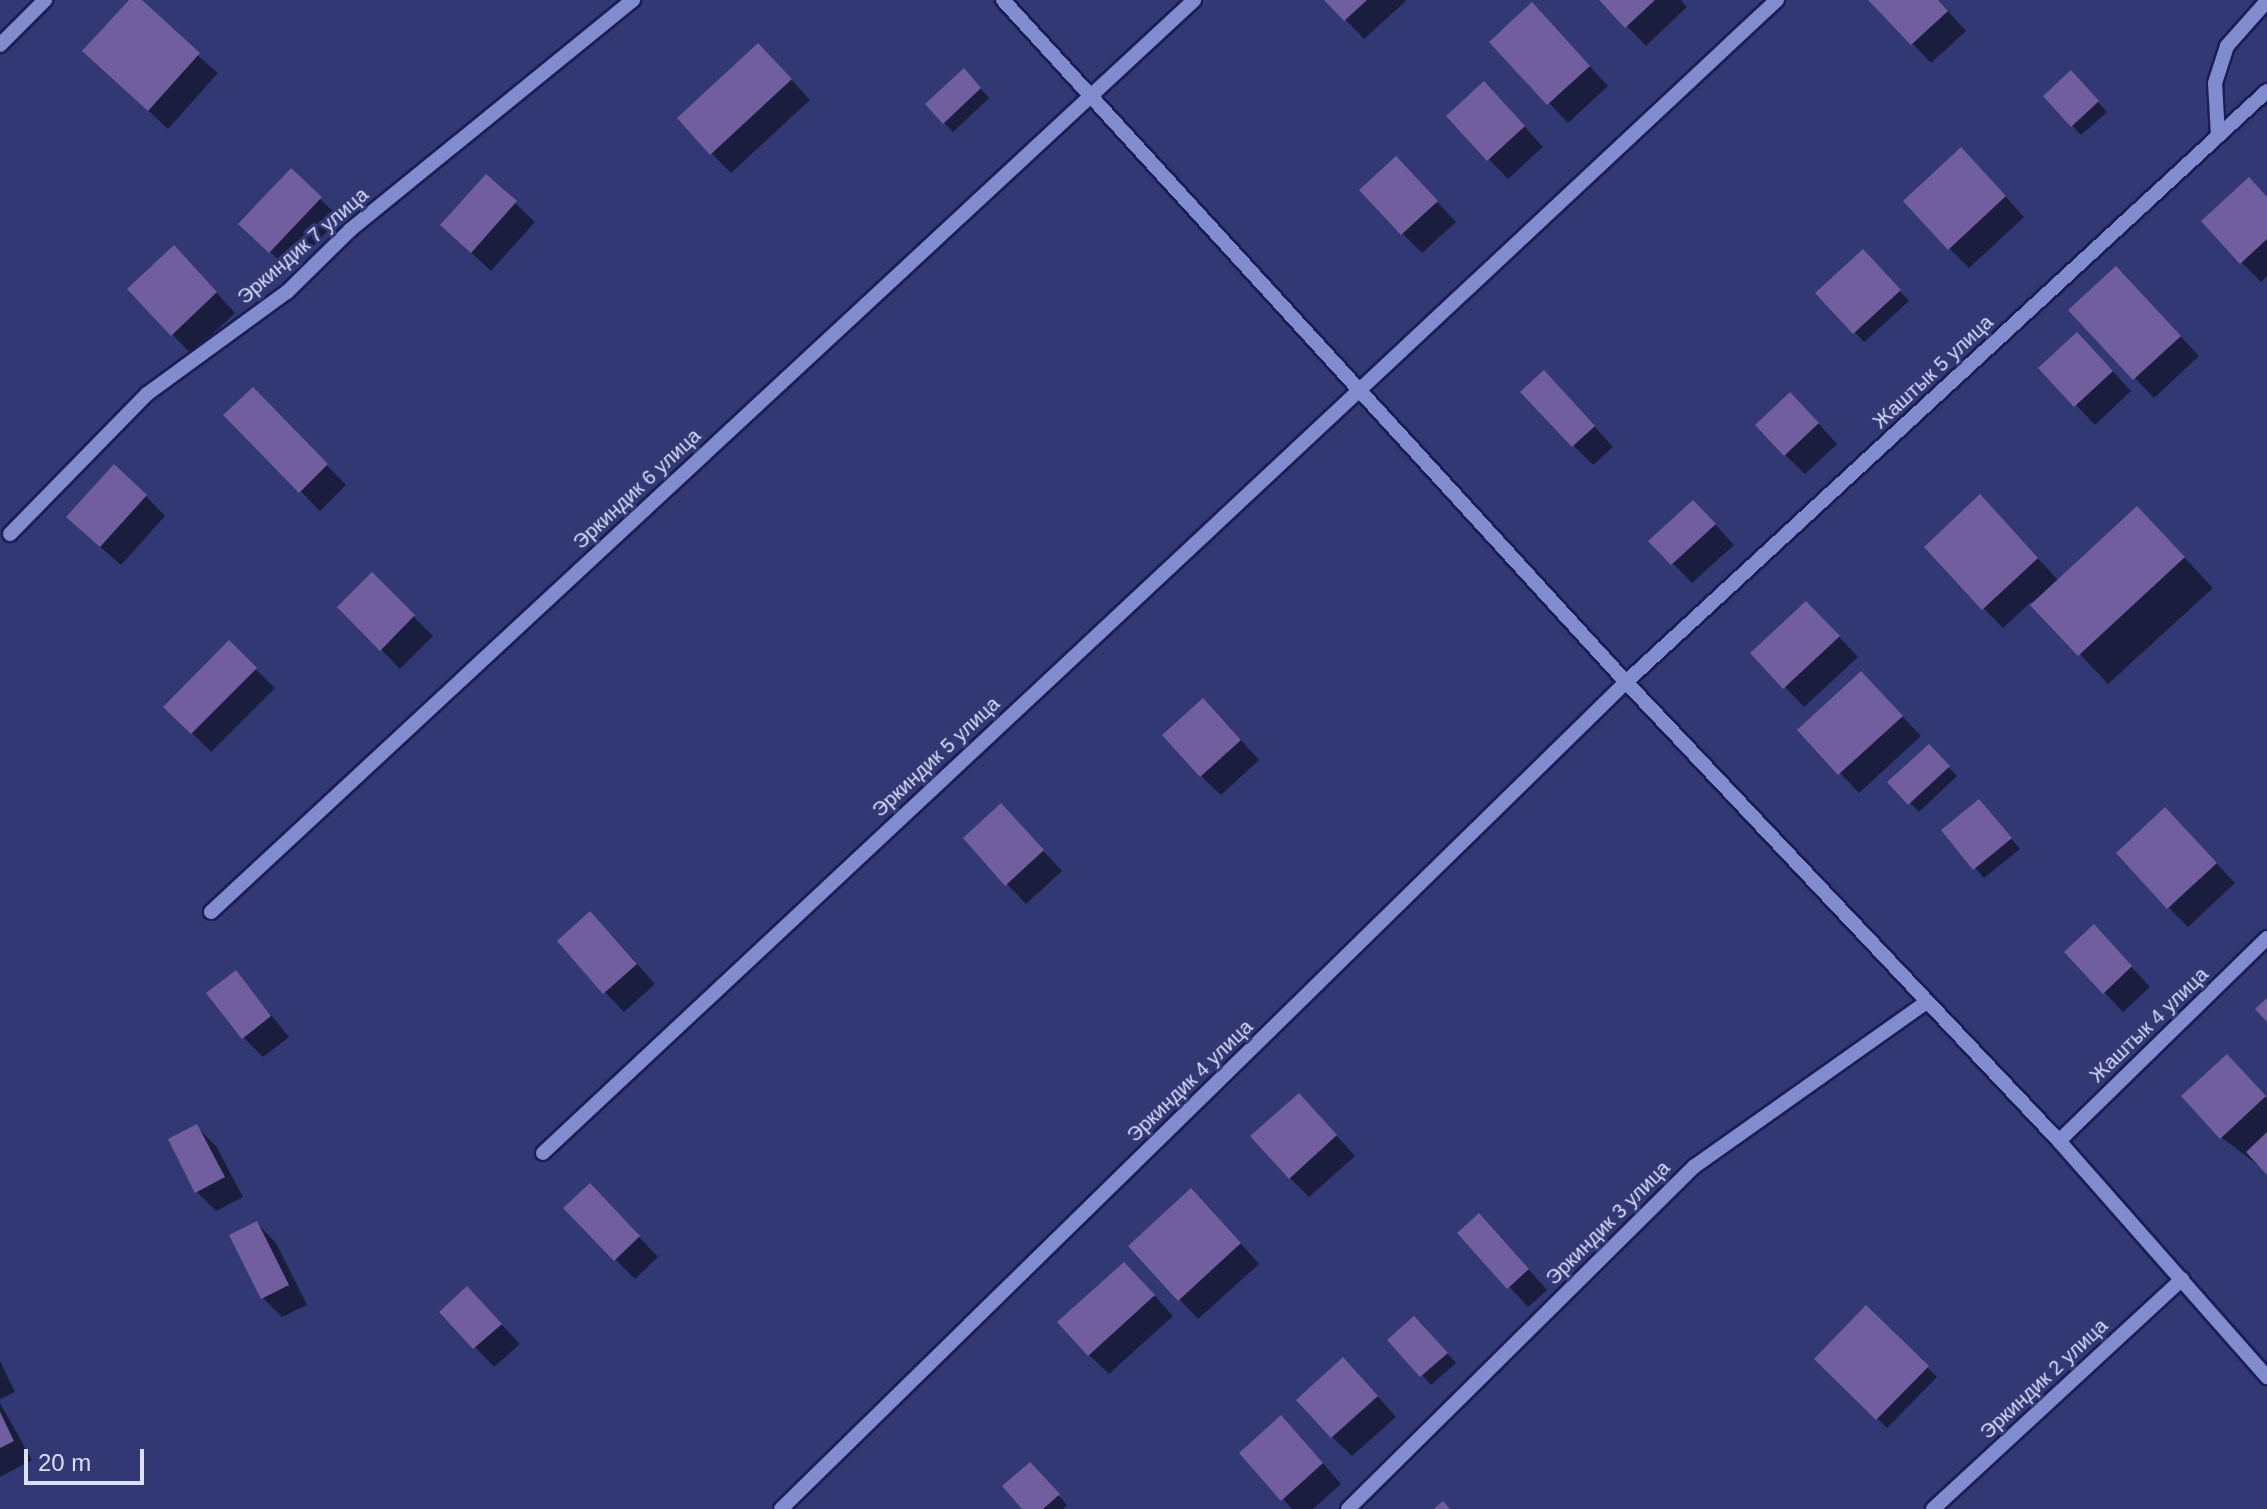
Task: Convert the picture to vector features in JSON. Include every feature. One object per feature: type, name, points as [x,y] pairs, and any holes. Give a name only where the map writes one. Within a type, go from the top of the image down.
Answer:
[{"type":"street","points":[[0,45],[45,0]]},
{"type":"street","name":"Эркиндик 7 улица","points":[[10,534],[147,394],[287,292],[350,230],[633,0]]},
{"type":"street","points":[[1003,0],[1356,390],[1626,682],[2059,1141],[2267,1377]]},
{"type":"street","name":"Эркиндик 6 улица","points":[[211,912],[1194,0]]},
{"type":"street","name":"Эркиндик 5 улица","points":[[543,1153],[1356,390],[1777,0]]},
{"type":"street","points":[[2218,136],[2215,83],[2227,46],[2267,1]]},
{"type":"street","name":"Жаштык 5 улица","points":[[1626,682],[2267,91]]},
{"type":"street","name":"Эркиндик 4 улица","points":[[781,1509],[1626,682]]},
{"type":"street","name":"Жаштык 4 улица","points":[[2059,1141],[2267,938]]},
{"type":"street","name":"Эркиндик 3 улица","points":[[1348,1509],[1695,1166],[1927,1002]]},
{"type":"street","name":"Эркиндик 2 улица","points":[[1933,1509],[2182,1279]]},
{"type":"building","points":[[129,0],[142,0],[200,53],[148,111],[82,51]]},
{"type":"building","points":[[1324,0],[1367,0],[1344,21]]},
{"type":"building","points":[[1599,0],[1655,0],[1625,28]]},
{"type":"building","points":[[1868,0],[1938,0],[1948,11],[1911,45]]},
{"type":"building","points":[[1532,2],[1590,66],[1547,105],[1489,42]]},
{"type":"building","points":[[758,43],[792,79],[710,155],[677,118]]},
{"type":"building","points":[[964,68],[981,88],[943,124],[925,104]]},
{"type":"building","points":[[2071,70],[2099,101],[2071,127],[2043,96]]},
{"type":"building","points":[[1484,81],[1525,126],[1487,161],[1446,116]]},
{"type":"building","points":[[1961,147],[2006,196],[1948,250],[1903,201]]},
{"type":"building","points":[[1396,156],[1438,201],[1401,235],[1359,190]]},
{"type":"building","points":[[291,168],[322,197],[269,253],[238,224]]},
{"type":"building","points":[[486,174],[517,201],[471,253],[440,225]]},
{"type":"building","points":[[2249,177],[2267,197],[2267,239],[2240,264],[2201,221]]},
{"type":"building","points":[[174,245],[217,292],[171,336],[127,289]]},
{"type":"building","points":[[1863,249],[1901,290],[1853,334],[1815,293]]},
{"type":"building","points":[[2116,266],[2181,336],[2133,380],[2068,310]]},
{"type":"building","points":[[2077,332],[2113,371],[2074,407],[2038,368]]},
{"type":"building","points":[[1544,370],[1595,426],[1572,447],[1520,392]]},
{"type":"building","points":[[253,387],[328,464],[299,493],[223,415]]},
{"type":"building","points":[[1790,392],[1819,423],[1784,456],[1755,425]]},
{"type":"building","points":[[114,464],[147,495],[100,547],[66,517]]},
{"type":"building","points":[[1980,494],[2038,558],[1982,610],[1924,547]]},
{"type":"building","points":[[1693,500],[1716,524],[1671,565],[1648,541]]},
{"type":"building","points":[[2137,506],[2185,557],[2078,656],[2030,605]]},
{"type":"building","points":[[372,572],[415,615],[380,651],[337,607]]},
{"type":"building","points":[[1806,601],[1840,636],[1783,689],[1750,653]]},
{"type":"building","points":[[229,640],[257,668],[191,734],[163,707]]},
{"type":"building","points":[[1861,671],[1903,716],[1838,775],[1797,730]]},
{"type":"building","points":[[1203,698],[1241,740],[1200,777],[1162,735]]},
{"type":"building","points":[[1929,744],[1950,766],[1908,805],[1887,782]]},
{"type":"building","points":[[1979,799],[2012,838],[1973,870],[1941,830]]},
{"type":"building","points":[[1001,803],[1044,850],[1005,886],[963,838]]},
{"type":"building","points":[[2165,807],[2217,863],[2167,909],[2116,853]]},
{"type":"building","points":[[590,911],[637,964],[603,994],[557,941]]},
{"type":"building","points":[[2094,924],[2132,966],[2103,994],[2064,952]]},
{"type":"building","points":[[236,970],[271,1016],[242,1039],[206,993]]},
{"type":"building","points":[[2267,998],[2267,1022],[2255,1009]]},
{"type":"building","points":[[2227,1054],[2266,1096],[2220,1139],[2181,1096]]},
{"type":"building","points":[[1299,1093],[1337,1135],[1289,1179],[1250,1136]]},
{"type":"building","points":[[197,1124],[225,1177],[195,1193],[168,1139]]},
{"type":"building","points":[[2267,1132],[2267,1175],[2246,1152]]},
{"type":"building","points":[[590,1183],[640,1236],[614,1261],[563,1208]]},
{"type":"building","points":[[1191,1188],[1241,1243],[1178,1301],[1128,1246]]},
{"type":"building","points":[[1479,1213],[1529,1269],[1507,1289],[1457,1233]]},
{"type":"building","points":[[257,1221],[289,1285],[261,1299],[229,1235]]},
{"type":"building","points":[[1124,1262],[1155,1295],[1088,1356],[1057,1322]]},
{"type":"building","points":[[467,1286],[502,1324],[473,1349],[439,1312]]},
{"type":"building","points":[[1866,1305],[1929,1366],[1876,1420],[1814,1359]]},
{"type":"building","points":[[1414,1316],[1448,1353],[1420,1377],[1387,1340]]},
{"type":"building","points":[[1343,1357],[1378,1396],[1331,1438],[1296,1400]]},
{"type":"building","points":[[0,1412],[14,1441],[0,1448]]},
{"type":"building","points":[[1281,1415],[1323,1463],[1281,1501],[1239,1453]]},
{"type":"building","points":[[1030,1462],[1060,1494],[1043,1509],[1022,1509],[1002,1486]]},
{"type":"building","points":[[1443,1501],[1450,1509],[1434,1509]]}]
